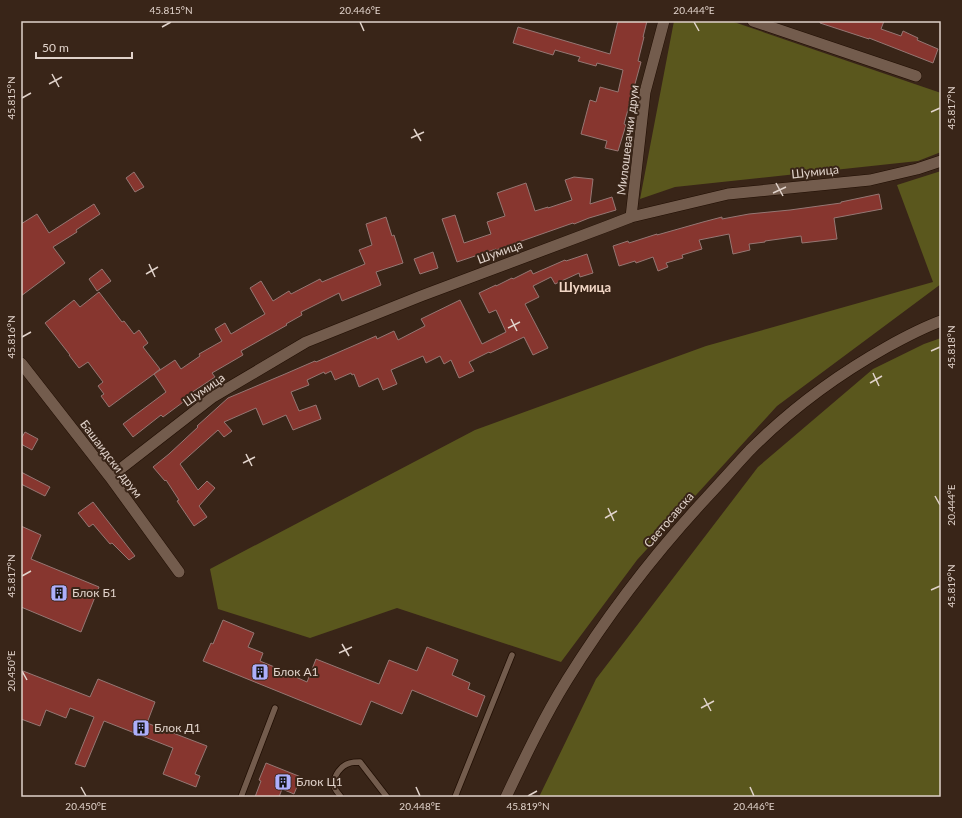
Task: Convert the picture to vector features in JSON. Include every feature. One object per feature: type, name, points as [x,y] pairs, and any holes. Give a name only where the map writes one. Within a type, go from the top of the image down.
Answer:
[{"type":"street","name":"Милошевачки друм","points":[[631,217],[645,92],[664,21]]},
{"type":"street","points":[[753,21],[916,76]]},
{"type":"street","name":"Шумица","points":[[110,477],[213,397],[306,342],[421,296],[631,217],[728,194],[870,180],[917,169],[941,161]]},
{"type":"street","points":[[925,327],[941,315]]},
{"type":"street","points":[[925,327],[941,321]]},
{"type":"street","name":"Светосавска","points":[[506,797],[548,712],[588,646],[634,583],[684,522],[751,449],[796,409],[874,354],[925,327]]},
{"type":"street","name":"Башаидски друм","points":[[21,363],[110,477],[179,572]]},
{"type":"lane","points":[[455,797],[512,655]]},
{"type":"lane","points":[[241,797],[275,708]]},
{"type":"lane","points":[[341,797],[334,787],[334,782],[342,767],[350,762],[360,762],[387,797]]},
{"type":"shaded area","points":[[674,21],[731,21],[941,93],[941,152],[918,161],[675,187],[640,199]]},
{"type":"shaded area","points":[[941,171],[941,284],[777,406],[637,560],[561,662],[397,608],[310,638],[218,609],[210,569],[475,430],[706,346],[933,282],[897,185]]},
{"type":"shaded area","points":[[941,338],[941,797],[539,797],[596,679],[758,467],[873,369],[924,344]]},
{"type":"building","points":[[618,21],[647,21],[638,61],[641,62],[624,124],[626,125],[618,151],[605,148],[607,141],[581,134],[590,100],[596,102],[600,87],[618,92],[623,70],[597,63],[596,66],[578,61],[580,57],[555,50],[553,55],[513,43],[518,27],[610,54]]},
{"type":"building","points":[[820,21],[884,21],[881,29],[901,36],[903,31],[918,38],[917,40],[938,49],[933,63],[869,38],[820,23]]},
{"type":"building","points":[[134,172],[144,187],[135,192],[126,178]]},
{"type":"building","points":[[574,177],[593,179],[590,204],[612,197],[616,210],[457,262],[442,219],[455,215],[464,243],[491,234],[487,222],[505,216],[497,193],[526,183],[535,211],[572,200],[565,180]]},
{"type":"building","points":[[879,194],[882,209],[834,218],[837,239],[802,243],[801,236],[765,241],[749,244],[750,250],[733,254],[729,234],[699,240],[702,249],[682,255],[683,258],[666,263],[668,267],[658,271],[653,257],[636,263],[635,261],[619,266],[613,246],[628,241],[629,243],[722,217],[722,219],[749,214],[841,203]]},
{"type":"building","points":[[94,204],[100,214],[76,230],[77,232],[53,247],[65,263],[21,296],[21,224],[37,214],[49,233]]},
{"type":"building","points":[[386,217],[392,236],[394,235],[403,263],[376,272],[381,285],[342,301],[339,293],[301,312],[302,315],[286,324],[287,325],[241,351],[243,355],[212,373],[215,377],[188,395],[190,397],[163,417],[161,415],[133,437],[123,424],[166,392],[154,374],[175,360],[181,369],[200,356],[199,354],[222,341],[215,329],[225,323],[231,334],[265,314],[250,288],[261,281],[273,301],[289,291],[291,294],[320,279],[322,282],[365,264],[359,250],[372,245],[366,224]]},
{"type":"building","points":[[433,252],[438,268],[420,274],[414,259]]},
{"type":"building","points":[[587,254],[593,273],[580,277],[579,273],[555,284],[551,277],[533,286],[539,297],[525,304],[548,348],[533,355],[524,337],[469,362],[474,371],[459,378],[451,360],[444,364],[440,356],[426,363],[423,356],[391,370],[397,384],[383,390],[378,378],[359,387],[354,374],[352,375],[351,373],[335,380],[331,371],[325,374],[324,372],[307,380],[309,385],[291,392],[299,411],[316,405],[321,419],[293,430],[286,415],[263,425],[256,408],[224,422],[232,431],[224,437],[218,430],[180,464],[198,490],[207,481],[215,488],[199,506],[207,517],[194,526],[177,501],[179,500],[166,480],[165,481],[153,467],[169,454],[228,398],[376,336],[377,339],[394,331],[398,340],[425,326],[421,319],[460,300],[482,344],[506,332],[496,310],[489,313],[479,293],[531,270],[533,274],[565,260],[566,261]]},
{"type":"building","points":[[102,269],[111,281],[97,291],[89,279]]},
{"type":"building","points":[[99,292],[122,322],[124,321],[134,334],[139,330],[148,343],[143,347],[160,369],[109,407],[101,396],[104,394],[98,386],[103,382],[88,362],[79,368],[45,323],[74,300],[80,307]]},
{"type":"building","points":[[25,432],[38,439],[32,450],[21,444],[21,439]]},
{"type":"building","points":[[21,472],[50,487],[45,496],[21,484]]},
{"type":"building","points":[[93,502],[135,556],[129,560],[112,543],[110,544],[93,524],[89,527],[78,513]]},
{"type":"building","name":"Блок Б1","points":[[21,526],[41,535],[31,559],[99,587],[81,632],[21,607]]},
{"type":"building","name":"Блок А1","points":[[223,620],[254,633],[248,647],[263,653],[260,661],[307,682],[316,659],[379,684],[389,660],[417,671],[427,647],[458,660],[452,675],[470,683],[468,689],[485,696],[477,717],[412,690],[402,714],[371,701],[361,725],[203,661],[211,643],[213,644]]},
{"type":"building","name":"Блок Д1","points":[[23,671],[90,697],[98,679],[155,702],[147,723],[207,746],[195,774],[200,776],[196,787],[163,774],[173,748],[104,721],[85,767],[75,764],[94,717],[70,708],[66,718],[46,710],[40,726],[21,719],[21,677]]},
{"type":"building","name":"Блок Ц1","points":[[266,763],[301,777],[294,794],[282,789],[279,797],[255,797],[261,781],[259,780]]},
{"type":"place","name":"Блок Б1","points":[[59,593]]},
{"type":"place","name":"Блок А1","points":[[260,672]]},
{"type":"place","name":"Блок Д1","points":[[141,728]]},
{"type":"place","name":"Блок Ц1","points":[[283,782]]},
{"type":"district","name":"Шумица","points":[[585,287]]}]
